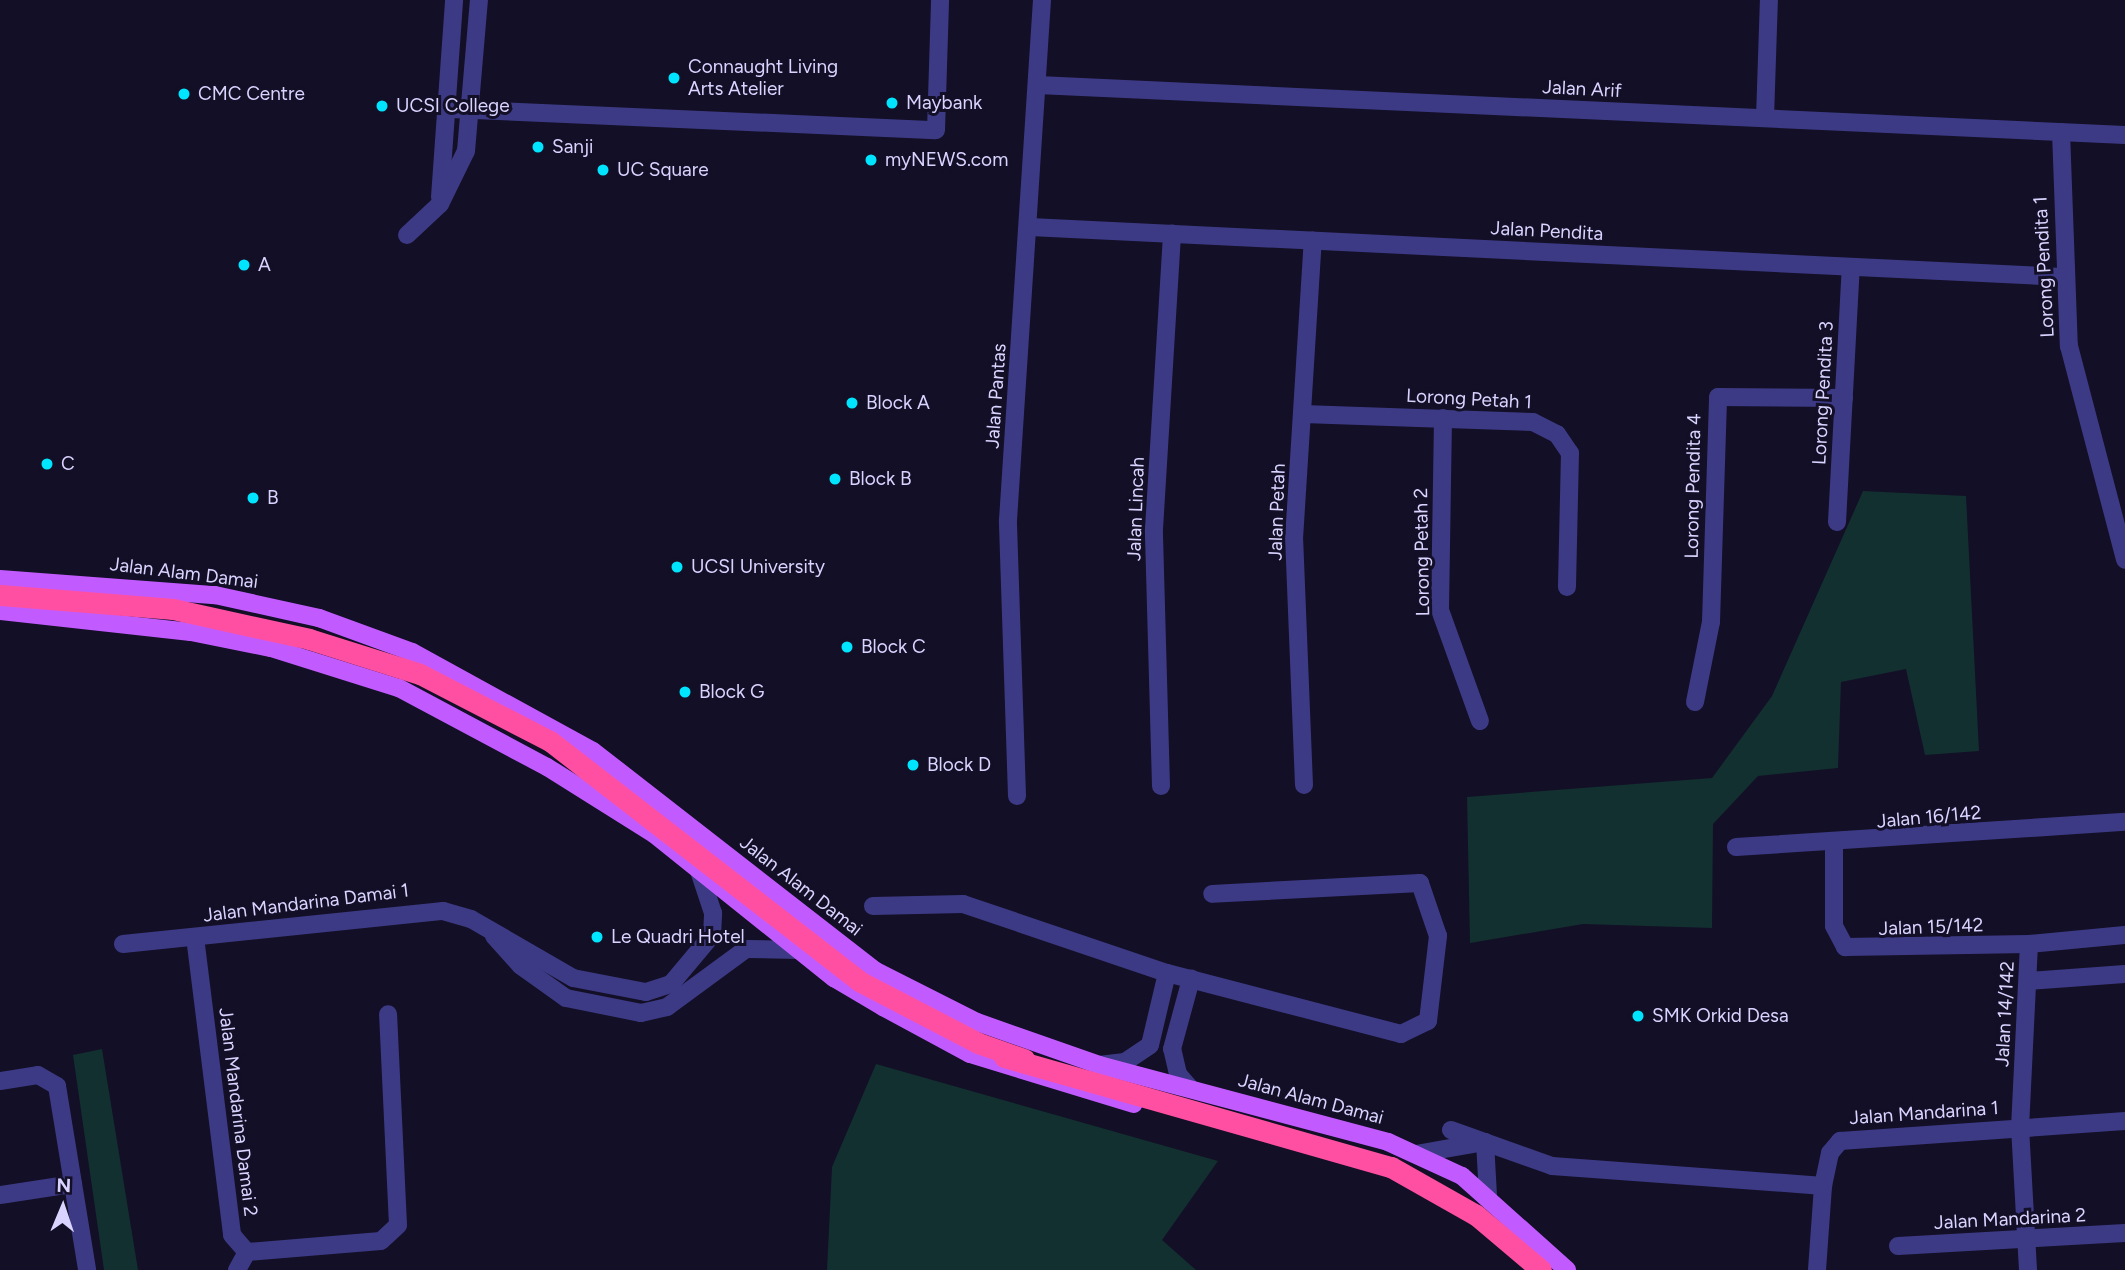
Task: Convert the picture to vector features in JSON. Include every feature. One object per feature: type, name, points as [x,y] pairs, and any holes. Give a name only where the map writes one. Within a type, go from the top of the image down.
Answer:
[{"type":"highway","points":[[0,595],[173,609],[309,639],[420,674],[550,741],[859,981],[978,1043],[1096,1082],[1393,1161],[1477,1208],[1554,1270]]},
{"type":"highway","points":[[0,601],[173,614],[309,643],[419,680],[548,746],[870,992],[977,1048],[1082,1083],[1391,1167],[1476,1215],[1541,1270]]},
{"type":"main road","name":"Jalan Alam Damai","points":[[0,579],[215,595],[319,618],[412,652],[593,751],[876,971],[977,1022],[1099,1065],[1190,1088],[1416,1154],[1488,1196],[1567,1270]]},
{"type":"main road","points":[[0,611],[191,632],[271,648],[399,688],[547,767],[654,834],[799,950],[883,1007],[1016,1071],[1356,1160],[1442,1201],[1525,1270]]},
{"type":"street","points":[[440,204],[451,109],[454,0]]},
{"type":"street","points":[[407,235],[440,204],[466,151],[473,110],[479,0]]},
{"type":"street","points":[[451,109],[936,130],[940,0]]},
{"type":"street","name":"Jalan Pantas","points":[[1017,796],[1008,520],[1030,227],[1042,0]]},
{"type":"street","points":[[1765,118],[1769,0]]},
{"type":"street","name":"Jalan Arif","points":[[1038,85],[2125,135]]},
{"type":"street","name":"Lorong Pendita 1","points":[[2062,132],[2062,277],[2069,346],[2125,560]]},
{"type":"street","name":"Jalan Pendita","points":[[1030,227],[2062,277]]},
{"type":"street","name":"Jalan Lincah","points":[[1161,786],[1154,529],[1172,234]]},
{"type":"street","name":"Jalan Petah","points":[[1304,785],[1294,542],[1313,241]]},
{"type":"street","name":"Lorong Pendita 3","points":[[1837,522],[1851,267]]},
{"type":"street","name":"Lorong Pendita 4","points":[[1695,702],[1711,622],[1718,397],[1844,398]]},
{"type":"street","name":"Lorong Petah 1","points":[[1303,414],[1533,422],[1565,442],[1567,587]]},
{"type":"street","name":"Lorong Petah 2","points":[[1443,418],[1440,610],[1480,721]]},
{"type":"street","name":"Jalan 16/142","points":[[1736,848],[1834,845],[2125,822]]},
{"type":"street","name":"Jalan 15/142","points":[[1834,845],[1834,926],[1845,947],[2029,944],[2125,935]]},
{"type":"street","name":"Jalan Mandarina Damai 1","points":[[123,944],[421,911],[471,919],[588,983],[617,990],[671,984],[706,948],[713,913],[699,871]]},
{"type":"street","points":[[873,906],[963,904],[1167,973],[1401,1034],[1429,1021],[1438,936],[1420,883],[1212,894]]},
{"type":"street","name":"Jalan Mandarina Damai 1","points":[[489,931],[538,980],[580,1002],[613,1010],[667,1007],[746,949],[799,950]]},
{"type":"street","name":"Jalan Mandarina Damai 2","points":[[195,937],[232,1235],[247,1252]]},
{"type":"street","name":"Jalan 14/142","points":[[2020,1128],[2029,944]]},
{"type":"street","points":[[1099,1065],[1125,1062],[1150,1045],[1167,973]]},
{"type":"street","points":[[2029,981],[2125,974]]},
{"type":"street","points":[[1190,1088],[1178,1074],[1172,1049],[1191,979]]},
{"type":"street","points":[[580,1002],[588,983]]},
{"type":"street","points":[[613,1010],[617,990]]},
{"type":"street","points":[[237,1270],[247,1252],[381,1241],[398,1225],[388,1014]]},
{"type":"street","points":[[0,1081],[50,1078],[73,1184],[87,1270]]},
{"type":"street","name":"Jalan Mandarina 1","points":[[1817,1270],[1823,1186],[1830,1153],[1854,1135],[2125,1121]]},
{"type":"street","name":"Jalan Mandarina 1","points":[[2020,1128],[2028,1270]]},
{"type":"street","points":[[1451,1130],[1584,1170],[1823,1186]]},
{"type":"street","points":[[1416,1154],[1485,1142]]},
{"type":"street","points":[[1485,1142],[1488,1196]]},
{"type":"street","points":[[0,1195],[73,1184]]},
{"type":"street","name":"Jalan Mandarina 2","points":[[1898,1246],[2125,1234]]},
{"type":"green space","points":[[1863,491],[1966,496],[1979,751],[1925,755],[1906,669],[1841,682],[1838,768],[1758,776],[1713,824],[1712,928],[1583,924],[1470,943],[1467,797],[1712,778],[1772,696]]},
{"type":"green space","points":[[102,1049],[138,1270],[104,1270],[73,1055]]},
{"type":"green space","points":[[876,1064],[1218,1161],[1162,1240],[1196,1270],[827,1270],[832,1167]]},
{"type":"place","name":"Connaught Living Arts Atelier","points":[[674,78]]},
{"type":"place","name":"CMC Centre","points":[[184,94]]},
{"type":"place","name":"Maybank","points":[[892,103]]},
{"type":"place","name":"UCSI College","points":[[382,106]]},
{"type":"place","name":"Sanji","points":[[538,147]]},
{"type":"place","name":"myNEWS.com","points":[[871,160]]},
{"type":"place","name":"UC Square","points":[[603,170]]},
{"type":"place","name":"A","points":[[244,265]]},
{"type":"place","name":"Block A","points":[[852,403]]},
{"type":"place","name":"C","points":[[47,464]]},
{"type":"place","name":"Block B","points":[[835,479]]},
{"type":"place","name":"B","points":[[253,498]]},
{"type":"place","name":"UCSI University","points":[[677,567]]},
{"type":"place","name":"Block C","points":[[847,647]]},
{"type":"place","name":"Block G","points":[[685,692]]},
{"type":"place","name":"Block D","points":[[913,765]]},
{"type":"place","name":"Le Quadri Hotel","points":[[597,937]]},
{"type":"place","name":"SMK Orkid Desa","points":[[1638,1016]]}]
